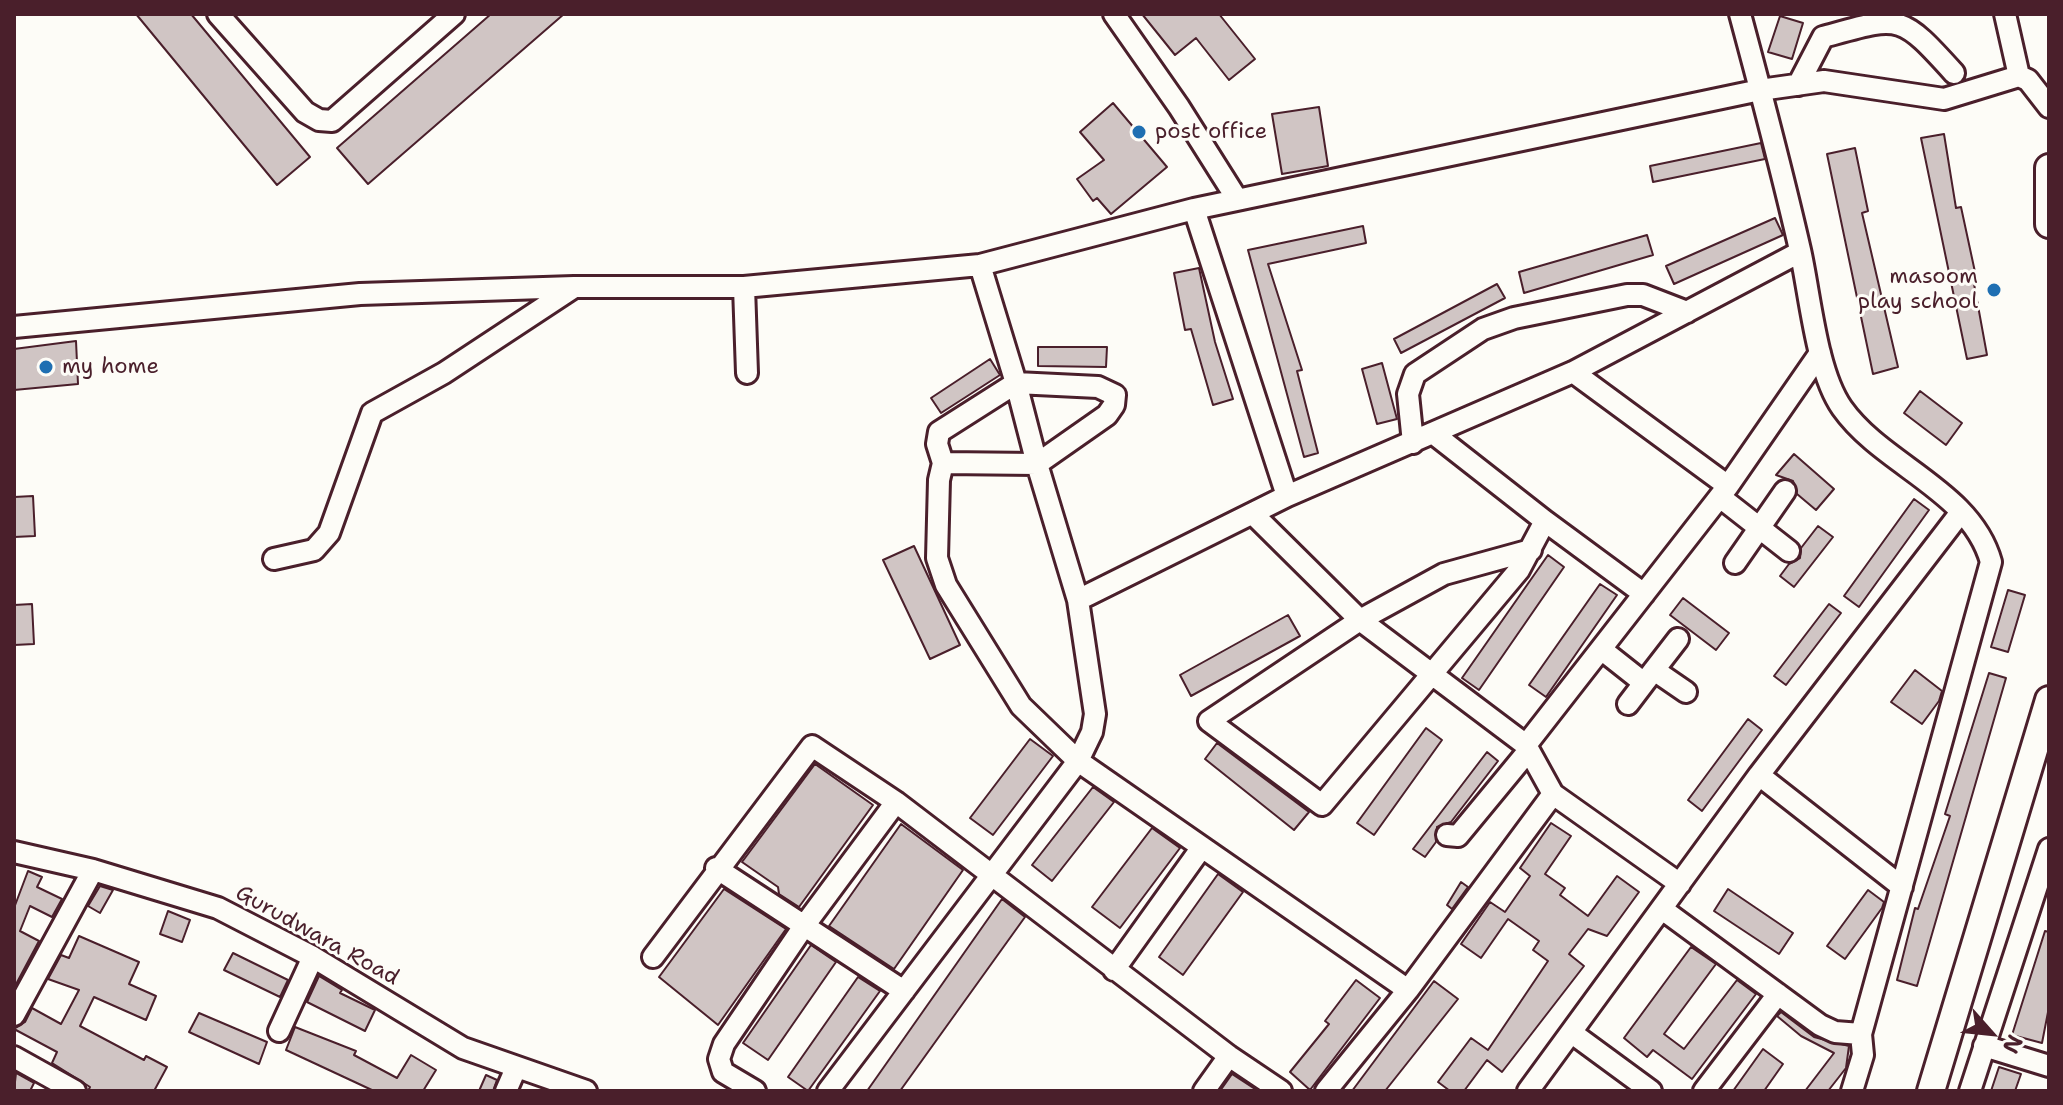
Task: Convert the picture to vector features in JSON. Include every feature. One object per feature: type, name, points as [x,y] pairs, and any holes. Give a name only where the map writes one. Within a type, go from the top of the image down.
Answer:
[{"type":"main road","points":[[2049,168],[2049,224]]},
{"type":"main road","points":[[1931,1091],[2049,700]]},
{"type":"street","points":[[218,14],[305,112],[319,120],[332,121],[454,14]]},
{"type":"street","points":[[1114,14],[1179,107],[1237,199]]},
{"type":"street","points":[[1740,14],[1800,252],[1820,353],[1841,406],[1863,431],[1961,512],[1984,539],[1991,562],[1861,1034],[1863,1055],[1852,1091]]},
{"type":"street","points":[[2005,14],[2019,76]]},
{"type":"street","points":[[1798,85],[1823,37],[1885,20],[1917,31],[1954,73]]},
{"type":"street","points":[[14,327],[360,294],[574,287],[744,287],[980,265],[1237,199],[1760,90],[1824,81],[1944,99],[2019,76],[2028,80],[2049,107]]},
{"type":"street","points":[[1194,209],[1287,496]]},
{"type":"street","points":[[1078,600],[1287,496],[1573,372],[1800,252]]},
{"type":"street","points":[[828,1091],[1078,761],[1092,732],[1095,714],[1078,600],[980,265]]},
{"type":"street","points":[[274,559],[314,550],[329,533],[372,413],[444,373],[574,287]]},
{"type":"street","points":[[744,287],[747,373]]},
{"type":"street","points":[[1413,443],[1408,394],[1415,374],[1483,329],[1514,318],[1627,295],[1643,295],[1687,312]]},
{"type":"street","points":[[1447,835],[1458,836],[1527,748],[1724,492],[1820,353]]},
{"type":"street","points":[[1573,372],[1724,492],[1759,528],[1789,551]]},
{"type":"street","points":[[943,463],[1037,464],[1107,415],[1114,405],[1115,395],[1098,387],[1016,383],[939,432],[937,444],[943,463],[939,480],[937,558],[946,585],[1021,706],[1078,761],[1408,990]]},
{"type":"street","points":[[1434,434],[1644,594]]},
{"type":"street","points":[[1735,563],[1785,491]]},
{"type":"street","points":[[1528,1091],[1759,775],[1961,512]]},
{"type":"street","points":[[1254,515],[1360,620],[1527,748],[1553,794],[1680,884]]},
{"type":"street","points":[[1531,550],[1444,574],[1360,620],[1209,721],[1322,805],[1519,570],[1531,550],[1545,521]]},
{"type":"street","points":[[1628,704],[1678,639]]},
{"type":"street","points":[[1601,649],[1649,677],[1686,692]]},
{"type":"street","points":[[653,957],[716,868],[812,746],[896,802],[1114,970],[1281,1091]]},
{"type":"street","points":[[1759,775],[1902,887]]},
{"type":"street","points":[[1326,1091],[1408,990],[1553,794]]},
{"type":"street","points":[[755,1091],[723,1072],[719,1059],[724,1044],[804,926],[896,802]]},
{"type":"street","points":[[1114,970],[1202,847]]},
{"type":"street","points":[[1970,1091],[2049,849]]},
{"type":"street","name":"Gurudwara Road","points":[[14,852],[93,870],[218,908],[313,957],[463,1048],[586,1091]]},
{"type":"street","points":[[716,868],[904,991]]},
{"type":"street","points":[[14,1015],[93,870]]},
{"type":"street","points":[[1662,909],[1820,1025],[1835,1032],[1861,1034]]},
{"type":"street","points":[[279,1031],[313,957]]},
{"type":"street","points":[[1704,1091],[1778,994]]},
{"type":"street","points":[[1572,1033],[1651,1091]]},
{"type":"street","points":[[1984,1046],[2049,1066]]},
{"type":"street","points":[[1204,1091],[1229,1056]]},
{"type":"street","points":[[14,1057],[75,1091]]},
{"type":"street","points":[[506,1091],[516,1068]]},
{"type":"building","points":[[136,14],[191,14],[310,157],[277,185]]},
{"type":"building","points":[[491,14],[564,14],[368,184],[337,148]]},
{"type":"building","points":[[1142,14],[1219,14],[1255,59],[1229,80],[1196,38],[1175,55]]},
{"type":"building","points":[[1780,16],[1803,23],[1792,59],[1768,52]]},
{"type":"building","name":"post office","points":[[1113,103],[1167,167],[1111,214],[1097,198],[1093,201],[1077,179],[1104,160],[1080,132]]},
{"type":"building","points":[[1319,107],[1328,166],[1282,174],[1272,114]]},
{"type":"building","points":[[1944,134],[1956,208],[1961,207],[1975,272],[1972,273],[1987,355],[1967,359],[1921,138]]},
{"type":"building","points":[[1761,143],[1765,159],[1653,182],[1650,166]]},
{"type":"building","points":[[1855,148],[1868,211],[1862,213],[1898,367],[1873,374],[1827,154]]},
{"type":"building","points":[[1775,218],[1783,235],[1674,284],[1666,266]]},
{"type":"building","points":[[1363,226],[1366,243],[1268,264],[1302,370],[1297,371],[1318,453],[1304,457],[1248,250]]},
{"type":"building","points":[[1647,235],[1653,255],[1524,293],[1519,272]]},
{"type":"building","points":[[1199,268],[1215,342],[1233,399],[1213,405],[1191,329],[1185,330],[1174,273]]},
{"type":"building","points":[[1497,284],[1505,298],[1401,353],[1394,339]]},
{"type":"building","name":"my home","points":[[76,341],[78,384],[14,390],[14,349]]},
{"type":"building","points":[[1038,347],[1107,347],[1106,367],[1038,366]]},
{"type":"building","points":[[990,359],[1000,375],[941,413],[931,398]]},
{"type":"building","points":[[1382,363],[1397,419],[1377,424],[1362,369]]},
{"type":"building","points":[[1920,391],[1962,423],[1946,445],[1904,413]]},
{"type":"building","points":[[1794,454],[1834,489],[1816,510],[1797,494],[1793,481],[1776,475]]},
{"type":"building","points":[[33,496],[35,536],[14,537],[14,497]]},
{"type":"building","points":[[1914,499],[1929,510],[1859,607],[1844,596]]},
{"type":"building","points":[[1818,526],[1833,537],[1794,587],[1780,576],[1789,564],[1800,558],[1801,548]]},
{"type":"building","points":[[914,546],[960,645],[930,659],[883,560]]},
{"type":"building","points":[[1548,555],[1564,567],[1479,690],[1462,678]]},
{"type":"building","points":[[1600,584],[1617,595],[1546,697],[1529,685]]},
{"type":"building","points":[[2008,590],[2025,595],[2008,652],[1991,647]]},
{"type":"building","points":[[1683,598],[1729,633],[1716,650],[1670,615]]},
{"type":"building","points":[[32,604],[34,644],[14,645],[14,605]]},
{"type":"building","points":[[1829,604],[1841,613],[1786,685],[1774,676]]},
{"type":"building","points":[[1288,615],[1300,636],[1191,696],[1180,675]]},
{"type":"building","points":[[1915,670],[1942,691],[1939,701],[1922,724],[1891,702]]},
{"type":"building","points":[[1989,673],[2006,678],[1917,986],[1897,980],[1915,908],[1918,909],[1950,816],[1945,814]]},
{"type":"building","points":[[1748,719],[1762,730],[1702,811],[1688,800]]},
{"type":"building","points":[[1426,728],[1442,740],[1374,835],[1357,823]]},
{"type":"building","points":[[1030,739],[1053,756],[993,835],[970,818]]},
{"type":"building","points":[[1217,743],[1309,812],[1294,830],[1205,759]]},
{"type":"building","points":[[1487,752],[1498,761],[1451,822],[1437,827],[1436,842],[1425,857],[1413,849]]},
{"type":"building","points":[[815,764],[873,805],[799,907],[779,894],[778,887],[742,862]]},
{"type":"building","points":[[1093,787],[1114,802],[1052,881],[1032,865]]},
{"type":"building","points":[[1551,823],[1571,836],[1545,874],[1565,888],[1560,895],[1588,916],[1617,876],[1639,892],[1607,936],[1588,929],[1569,954],[1584,966],[1502,1072],[1487,1060],[1464,1091],[1450,1091],[1438,1082],[1471,1038],[1488,1050],[1548,961],[1533,950],[1539,941],[1508,919],[1481,958],[1461,944],[1490,902],[1505,912],[1530,876],[1520,868]]},
{"type":"building","points":[[901,824],[963,870],[894,969],[829,926]]},
{"type":"building","points":[[1152,828],[1180,848],[1120,928],[1092,907]]},
{"type":"building","points":[[28,871],[42,877],[37,887],[62,899],[52,917],[30,906],[20,931],[39,941],[14,988],[14,908]]},
{"type":"building","points":[[1218,874],[1243,892],[1183,975],[1159,957]]},
{"type":"building","points":[[1461,882],[1468,887],[1452,909],[1447,905]]},
{"type":"building","points":[[100,886],[113,890],[100,913],[88,906]]},
{"type":"building","points":[[724,889],[786,929],[718,1025],[659,977]]},
{"type":"building","points":[[1728,889],[1793,933],[1779,954],[1714,911]]},
{"type":"building","points":[[1868,890],[1884,902],[1882,908],[1845,959],[1827,946]]},
{"type":"building","points":[[1002,899],[1025,917],[900,1091],[867,1091]]},
{"type":"building","points":[[168,911],[190,920],[182,942],[160,934]]},
{"type":"building","points":[[2045,931],[2049,932],[2049,1007],[2042,1043],[2012,1035]]},
{"type":"building","points":[[79,936],[139,962],[129,984],[156,996],[146,1020],[94,997],[80,1026],[144,1060],[146,1056],[167,1067],[154,1091],[88,1091],[90,1087],[52,1063],[57,1052],[14,1029],[25,1022],[32,1008],[61,1024],[79,990],[48,979],[61,955],[69,958]]},
{"type":"building","points":[[811,945],[836,962],[768,1060],[743,1043]]},
{"type":"building","points":[[1691,947],[1716,964],[1664,1034],[1684,1049],[1737,980],[1756,994],[1692,1079],[1653,1050],[1647,1057],[1624,1038]]},
{"type":"building","points":[[233,953],[288,980],[280,997],[224,970]]},
{"type":"building","points":[[319,976],[342,990],[340,993],[375,1010],[365,1031],[307,1002]]},
{"type":"building","points":[[858,977],[880,991],[808,1091],[788,1077]]},
{"type":"building","points":[[1356,980],[1380,998],[1310,1090],[1290,1072],[1329,1024],[1325,1021]]},
{"type":"building","points":[[1434,981],[1458,999],[1385,1091],[1352,1091]]},
{"type":"building","points":[[1781,1012],[1814,1037],[1849,1046],[1846,1068],[1828,1091],[1805,1091],[1834,1053],[1801,1036],[1777,1016]]},
{"type":"building","points":[[199,1013],[267,1042],[259,1064],[189,1032]]},
{"type":"building","points":[[295,1027],[356,1051],[354,1055],[397,1078],[411,1055],[436,1070],[423,1091],[374,1091],[286,1050]]},
{"type":"building","points":[[1763,1049],[1783,1064],[1764,1091],[1733,1091]]},
{"type":"building","points":[[1999,1067],[2021,1074],[2015,1091],[1991,1091]]},
{"type":"building","points":[[16,1073],[34,1083],[30,1091],[14,1091]]},
{"type":"building","points":[[1232,1074],[1258,1091],[1220,1091]]},
{"type":"building","points":[[486,1075],[497,1080],[493,1091],[479,1091]]},
{"type":"place","name":"post office","points":[[1139,132]]},
{"type":"place","name":"masoom play school","points":[[1994,290]]},
{"type":"place","name":"my home","points":[[46,367]]}]
